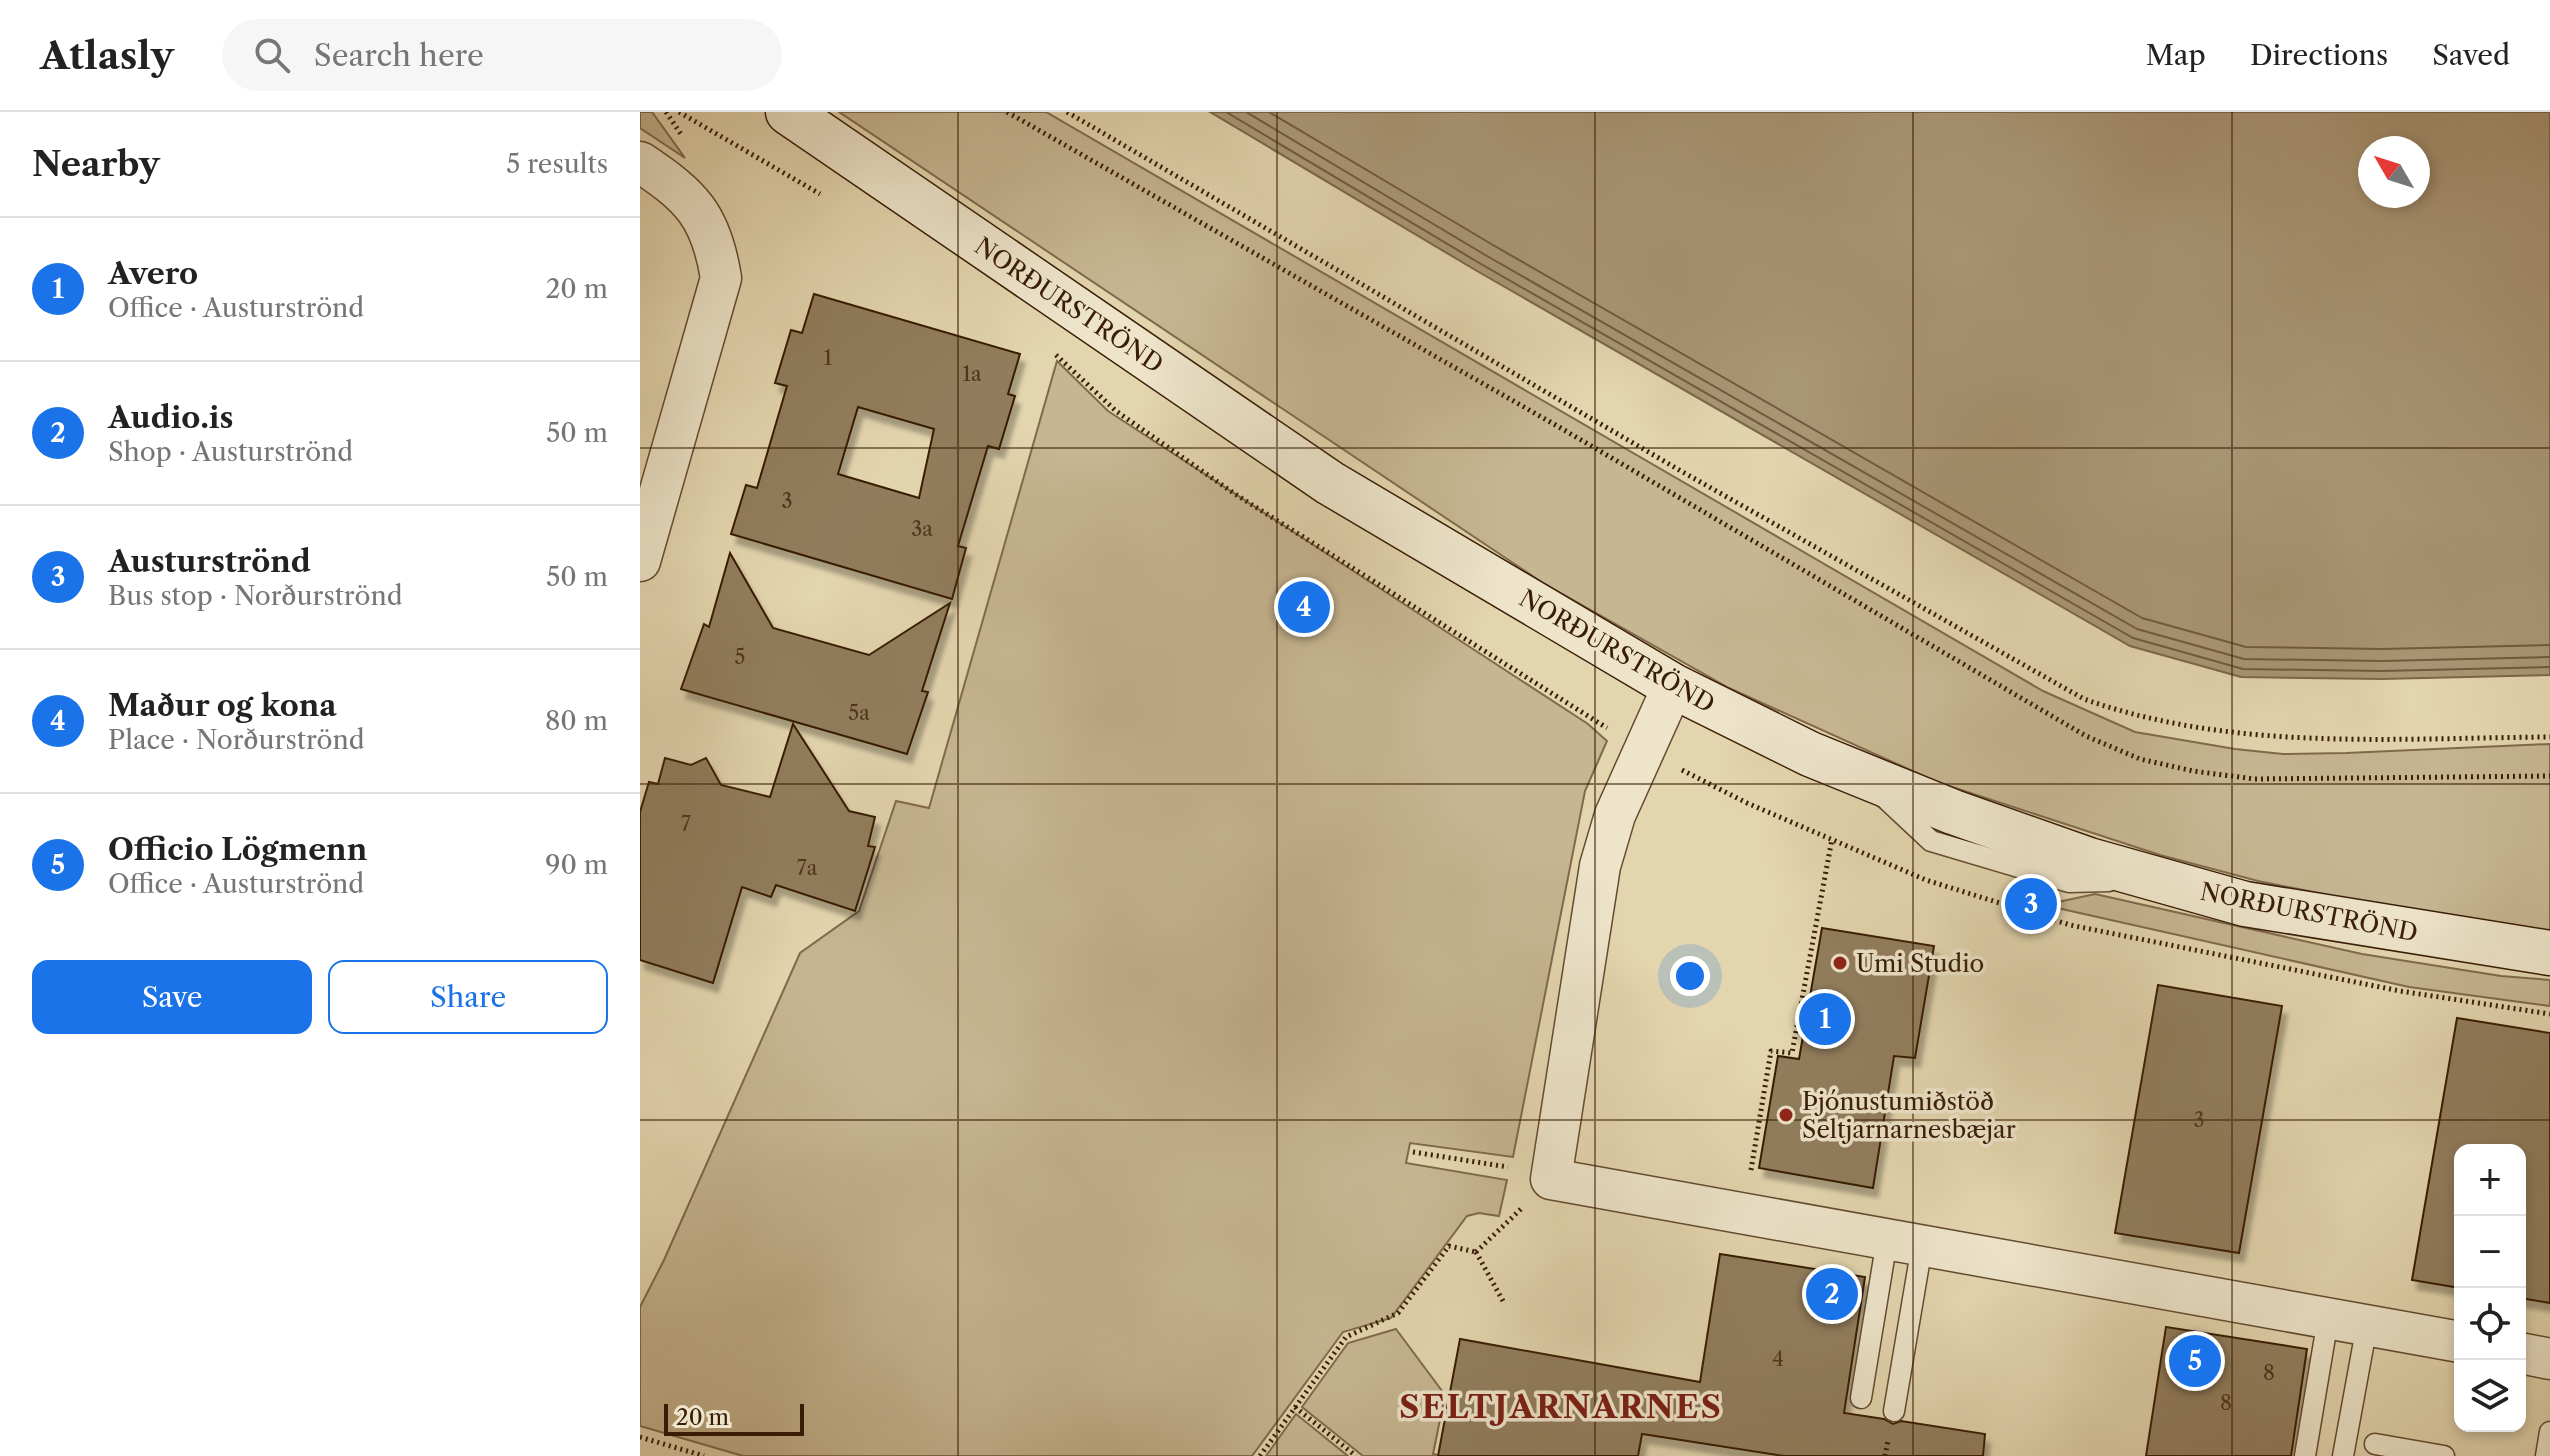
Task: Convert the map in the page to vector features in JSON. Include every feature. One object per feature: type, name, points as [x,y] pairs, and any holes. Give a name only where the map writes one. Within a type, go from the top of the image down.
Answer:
[{"type":"street","name":"NORÐURSTRÖND","points":[[788,112],[1330,483],[1673,686],[1810,754],[1967,817],[2245,904],[2550,953]]},
{"type":"street","points":[[640,162],[688,196],[716,247],[721,278],[640,561]]},
{"type":"street","points":[[1673,686],[1615,815],[1600,866],[1551,1179],[2454,1341]]},
{"type":"street","points":[[2526,1354],[2550,1359]]},
{"type":"lane","points":[[1861,1398],[1905,1243]]},
{"type":"lane","points":[[1894,1411],[1905,1243]]},
{"type":"lane","points":[[2305,1456],[2328,1319]]},
{"type":"lane","points":[[2343,1456],[2367,1325]]},
{"type":"lane","points":[[2546,1456],[2550,1432]]},
{"type":"lane","points":[[2375,1444],[2444,1456]]},
{"type":"path","points":[[1007,112],[1559,427],[2021,701],[2099,742],[2140,759],[2254,779],[2550,776]]},
{"type":"path","points":[[1067,112],[1681,471],[2084,699],[2136,718],[2182,728],[2274,738],[2550,737]]},
{"type":"path","points":[[1743,1214],[1771,1051],[1792,1053],[1832,839]]},
{"type":"path","points":[[1413,1152],[1520,1169],[1551,1179],[1476,1252]]},
{"type":"path","points":[[1260,1456],[1346,1337],[1398,1313],[1449,1246],[1476,1252],[1503,1301]]},
{"type":"path","points":[[1295,1407],[1356,1456]]},
{"type":"path","points":[[640,1437],[704,1456]]},
{"type":"shaded area","points":[[640,112],[652,112],[685,158],[640,128]]},
{"type":"shaded area","points":[[839,112],[1046,112],[2043,691],[2135,732],[2283,754],[2550,744],[2550,931],[2374,904],[2258,881],[2160,855],[1937,782],[1729,688],[1543,583]]},
{"type":"shaded area","points":[[1057,361],[1108,411],[1588,724],[1607,741],[1585,791],[1513,1157],[1410,1143],[1406,1163],[1507,1180],[1499,1216],[1479,1213],[1467,1216],[1391,1318],[1343,1332],[1252,1456],[743,1456],[640,1426],[640,1307],[664,1260],[800,953],[859,911],[896,801],[929,808]]},
{"type":"shaded area","points":[[2095,894],[2362,954],[2501,976],[2550,980],[2550,1006],[2409,987],[2044,905]]},
{"type":"shaded area","points":[[1396,1329],[1445,1395],[1433,1454],[1442,1456],[1363,1456],[1302,1407],[1348,1343]]},
{"type":"shaded area","points":[[1296,1414],[1348,1456],[1266,1456]]},
{"type":"water","points":[[1210,112],[2550,112],[2550,675],[2382,679],[2241,677],[2130,646],[1477,271]]},
{"type":"building","points":[[814,294],[1020,354],[1008,394],[1015,396],[999,449],[988,446],[958,546],[966,548],[952,599],[731,534],[746,485],[757,488],[787,386],[775,383],[791,330],[802,333]],"holes":[[[858,407],[934,429],[919,498],[838,474]]]},
{"type":"building","points":[[730,553],[773,628],[869,655],[950,603],[922,691],[928,692],[907,754],[681,689],[704,624],[709,627]]},
{"type":"building","points":[[793,724],[849,811],[875,817],[868,846],[875,847],[855,911],[776,885],[771,897],[742,887],[713,983],[640,960],[640,812],[649,782],[658,784],[665,758],[691,765],[706,758],[721,785],[770,797]]},
{"type":"building","points":[[1822,928],[1934,946],[1915,1058],[1894,1056],[1873,1188],[1759,1168],[1778,1056],[1799,1059]]},
{"type":"building","points":[[2158,985],[2282,1006],[2239,1253],[2115,1233]]},
{"type":"building","points":[[2457,1018],[2550,1033],[2550,1303],[2526,1299],[2526,1144],[2454,1144],[2454,1287],[2412,1280]]},
{"type":"building","points":[[1720,1254],[1865,1277],[1844,1413],[1884,1419],[1893,1424],[1901,1421],[1985,1434],[1983,1456],[1784,1456],[1642,1434],[1638,1456],[1438,1456],[1460,1339],[1700,1382]]},
{"type":"building","points":[[2166,1327],[2307,1349],[2291,1456],[2146,1456]]},
{"type":"place","name":"Maður og kona","points":[[1304,607]]},
{"type":"place","name":"Austurströnd","points":[[2031,904]]},
{"type":"place","name":"Umi Studio","points":[[1840,963]]},
{"type":"place","name":"Avero","points":[[1825,1019]]},
{"type":"place","name":"Þjónustumiðstöð Seltjarnarnesbæjar","points":[[1786,1115]]},
{"type":"place","name":"Audio.is","points":[[1832,1294]]},
{"type":"place","name":"Officio Lögmenn","points":[[2195,1361]]},
{"type":"district","name":"SELTJARNARNES","points":[[1561,1406]]}]
